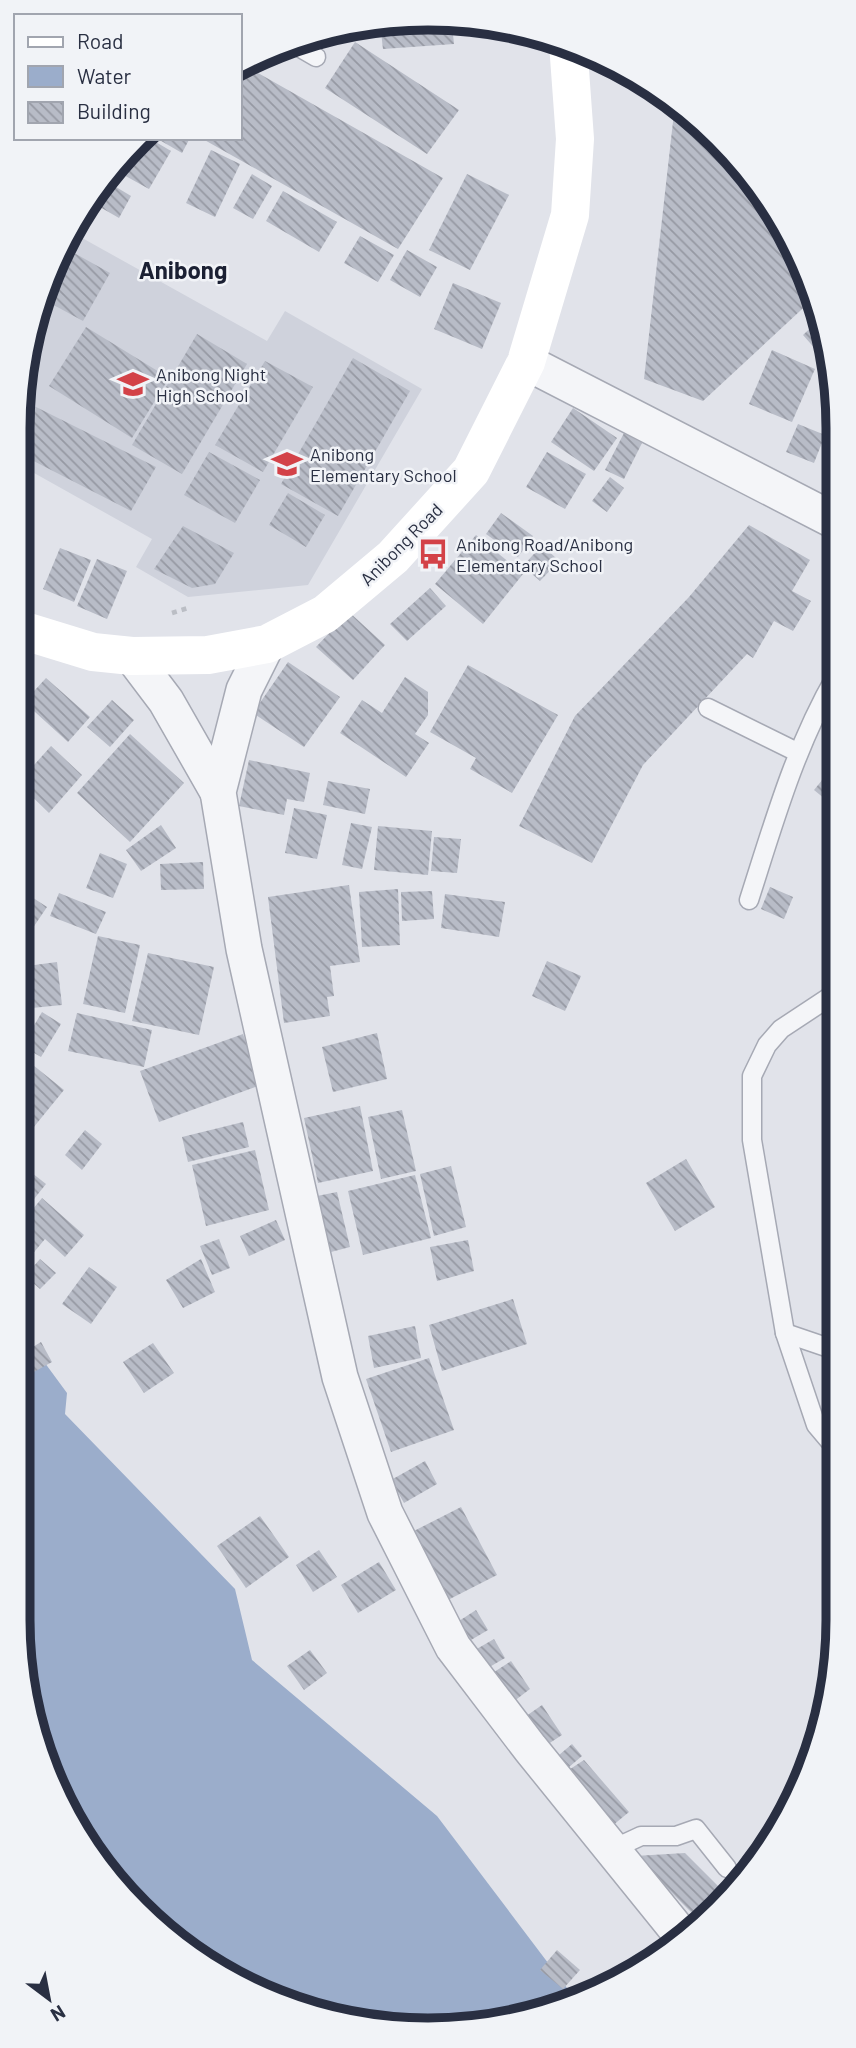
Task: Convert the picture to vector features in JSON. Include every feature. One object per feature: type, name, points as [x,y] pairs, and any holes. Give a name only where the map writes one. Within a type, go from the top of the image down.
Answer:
[{"type":"main road","name":"Anibong Road","points":[[30,633],[93,652],[132,656],[208,655],[267,644],[325,614],[393,557],[471,471],[526,362],[570,215],[575,139],[573,57]]},
{"type":"street","points":[[526,362],[826,516]]},
{"type":"street","points":[[218,792],[244,690],[267,644]]},
{"type":"street","points":[[132,656],[166,701],[218,792],[244,949],[340,1377],[386,1513],[453,1647],[611,1850],[677,1930]]},
{"type":"lane","points":[[304,50],[316,57]]},
{"type":"lane","points":[[749,900],[797,752],[826,693]]},
{"type":"lane","points":[[708,708],[797,752]]},
{"type":"lane","points":[[826,999],[780,1029],[767,1045],[752,1076],[752,1140],[785,1333],[816,1425],[826,1437]]},
{"type":"lane","points":[[785,1333],[826,1347]]},
{"type":"lane","points":[[611,1850],[641,1836],[676,1836],[696,1829],[727,1868]]},
{"type":"path","points":[[164,615],[191,607]]},
{"type":"shaded area","points":[[79,236],[267,341],[285,311],[422,389],[308,585],[188,597],[136,567],[152,539],[30,471],[31,402],[37,350],[51,300]]},
{"type":"water","points":[[30,1352],[42,1359],[67,1393],[65,1414],[235,1589],[252,1660],[437,1816],[570,1992],[506,2011],[454,2017],[376,2015],[325,2005],[276,1988],[229,1965],[165,1919],[129,1883],[97,1841],[71,1796],[51,1748],[37,1698],[30,1620]]},
{"type":"building","points":[[453,31],[454,44],[383,49],[381,33]]},
{"type":"building","points":[[355,42],[459,110],[427,154],[325,88]]},
{"type":"building","points":[[253,70],[443,178],[398,249],[205,140],[242,140],[242,76]]},
{"type":"building","points":[[674,115],[710,146],[759,207],[785,252],[807,305],[703,401],[644,379]]},
{"type":"building","points":[[153,140],[171,151],[149,189],[122,174]]},
{"type":"building","points":[[159,140],[189,140],[182,153]]},
{"type":"building","points":[[211,150],[240,164],[215,217],[186,203]]},
{"type":"building","points":[[252,174],[272,186],[253,219],[233,208]]},
{"type":"building","points":[[467,174],[509,195],[470,270],[429,250]]},
{"type":"building","points":[[113,185],[131,196],[119,218],[98,206]]},
{"type":"building","points":[[283,191],[337,222],[319,252],[266,221]]},
{"type":"building","points":[[360,236],[394,255],[378,282],[344,263]]},
{"type":"building","points":[[407,250],[437,267],[420,297],[390,280]]},
{"type":"building","points":[[71,251],[110,273],[83,321],[50,303]]},
{"type":"building","points":[[453,283],[501,303],[482,349],[434,329]]},
{"type":"building","points":[[813,325],[817,351],[803,335]]},
{"type":"building","points":[[86,327],[169,378],[132,438],[49,386]]},
{"type":"building","points":[[197,334],[247,364],[182,474],[132,445]]},
{"type":"building","points":[[772,350],[815,369],[792,422],[749,404]]},
{"type":"building","points":[[353,358],[410,391],[338,516],[281,484]]},
{"type":"building","points":[[265,361],[313,387],[263,472],[215,445]]},
{"type":"building","points":[[31,404],[156,467],[131,511],[30,459]]},
{"type":"building","points":[[573,408],[617,438],[594,471],[551,442]]},
{"type":"building","points":[[798,424],[825,435],[814,463],[786,452]]},
{"type":"building","points":[[624,433],[642,443],[624,479],[605,470]]},
{"type":"building","points":[[209,452],[260,480],[235,523],[184,495]]},
{"type":"building","points":[[547,452],[586,474],[565,509],[526,487]]},
{"type":"building","points":[[610,477],[624,488],[607,512],[592,501]]},
{"type":"building","points":[[288,493],[325,515],[306,547],[269,525]]},
{"type":"building","points":[[501,513],[533,536],[518,557],[486,534]]},
{"type":"building","points":[[749,525],[810,560],[792,591],[811,601],[793,631],[774,621],[753,658],[747,654],[643,765],[592,863],[519,826],[575,716],[689,597]]},
{"type":"building","points":[[183,526],[234,553],[215,584],[192,588],[154,569]]},
{"type":"building","points":[[476,535],[523,574],[483,624],[435,584]]},
{"type":"building","points":[[542,545],[559,561],[540,581],[523,566]]},
{"type":"building","points":[[60,548],[91,560],[74,602],[43,589]]},
{"type":"building","points":[[97,559],[127,571],[107,619],[77,606]]},
{"type":"building","points":[[430,588],[446,606],[407,641],[390,624]]},
{"type":"building","points":[[349,612],[385,645],[353,680],[316,647]]},
{"type":"building","points":[[288,662],[340,697],[304,747],[253,713]]},
{"type":"building","points":[[468,665],[558,715],[512,793],[470,769],[476,758],[430,732]]},
{"type":"building","points":[[405,677],[428,692],[428,715],[415,734],[429,743],[406,777],[340,733],[362,700],[382,713]]},
{"type":"building","points":[[46,678],[90,717],[68,742],[30,707],[30,695]]},
{"type":"building","points":[[112,700],[134,720],[110,747],[87,727]]},
{"type":"building","points":[[130,734],[184,783],[130,842],[77,793]]},
{"type":"building","points":[[51,746],[82,775],[49,813],[30,795],[30,770]]},
{"type":"building","points":[[249,760],[310,773],[304,802],[287,799],[284,815],[239,806]]},
{"type":"building","points":[[826,775],[826,800],[814,790]]},
{"type":"building","points":[[328,781],[370,789],[365,814],[323,805]]},
{"type":"building","points":[[294,808],[327,815],[317,859],[285,853]]},
{"type":"building","points":[[351,823],[372,827],[362,869],[342,865]]},
{"type":"building","points":[[161,825],[176,848],[141,871],[126,850]]},
{"type":"building","points":[[378,826],[432,831],[428,875],[374,870]]},
{"type":"building","points":[[434,837],[461,839],[457,873],[431,871]]},
{"type":"building","points":[[100,853],[127,864],[113,898],[86,888]]},
{"type":"building","points":[[203,862],[204,889],[161,890],[160,864]]},
{"type":"building","points":[[349,885],[360,962],[330,966],[334,996],[327,997],[330,1016],[284,1023],[268,897]]},
{"type":"building","points":[[770,887],[793,897],[784,919],[761,909]]},
{"type":"building","points":[[398,889],[400,945],[362,947],[359,892]]},
{"type":"building","points":[[432,891],[434,919],[402,921],[401,892]]},
{"type":"building","points":[[59,893],[106,912],[96,934],[50,916]]},
{"type":"building","points":[[445,894],[505,902],[499,937],[441,928]]},
{"type":"building","points":[[30,896],[47,907],[30,932]]},
{"type":"building","points":[[98,936],[140,945],[125,1013],[83,1004]]},
{"type":"building","points":[[148,953],[214,967],[199,1035],[132,1021]]},
{"type":"building","points":[[547,961],[581,976],[565,1011],[532,996]]},
{"type":"building","points":[[57,962],[62,1005],[32,1008],[30,966]]},
{"type":"building","points":[[42,1012],[61,1024],[41,1057],[30,1051],[30,1032]]},
{"type":"building","points":[[77,1013],[152,1030],[144,1067],[68,1051]]},
{"type":"building","points":[[377,1033],[387,1079],[333,1092],[322,1047]]},
{"type":"building","points":[[243,1034],[261,1085],[159,1122],[140,1071]]},
{"type":"building","points":[[30,1063],[64,1090],[30,1132]]},
{"type":"building","points":[[360,1106],[373,1171],[318,1183],[304,1118]]},
{"type":"building","points":[[402,1110],[416,1171],[381,1179],[368,1117]]},
{"type":"building","points":[[243,1122],[249,1147],[188,1162],[182,1137]]},
{"type":"building","points":[[85,1130],[102,1144],[82,1170],[65,1155]]},
{"type":"building","points":[[255,1150],[269,1210],[206,1226],[192,1165]]},
{"type":"building","points":[[686,1159],[715,1207],[675,1231],[646,1183]]},
{"type":"building","points":[[451,1166],[466,1227],[434,1236],[420,1174]]},
{"type":"building","points":[[30,1171],[46,1184],[30,1204]]},
{"type":"building","points":[[415,1175],[431,1238],[363,1255],[348,1191]]},
{"type":"building","points":[[337,1192],[350,1247],[331,1252],[317,1196]]},
{"type":"building","points":[[42,1198],[84,1235],[65,1257],[45,1239],[30,1257],[30,1212]]},
{"type":"building","points":[[276,1220],[285,1240],[249,1256],[240,1236]]},
{"type":"building","points":[[219,1239],[230,1268],[212,1275],[200,1246]]},
{"type":"building","points":[[468,1240],[474,1271],[437,1281],[430,1247]]},
{"type":"building","points":[[40,1259],[56,1273],[40,1289],[30,1280],[30,1270]]},
{"type":"building","points":[[201,1259],[215,1292],[183,1308],[166,1280]]},
{"type":"building","points":[[89,1267],[117,1287],[91,1324],[62,1304]]},
{"type":"building","points":[[513,1299],[527,1344],[442,1371],[429,1325]]},
{"type":"building","points":[[415,1326],[421,1358],[374,1368],[368,1336]]},
{"type":"building","points":[[41,1342],[52,1362],[30,1374],[30,1349]]},
{"type":"building","points":[[153,1343],[174,1373],[144,1393],[123,1362]]},
{"type":"building","points":[[429,1358],[454,1430],[391,1452],[366,1379]]},
{"type":"building","points":[[425,1461],[437,1484],[404,1503],[391,1480]]},
{"type":"building","points":[[461,1507],[497,1575],[444,1602],[408,1534]]},
{"type":"building","points":[[260,1516],[289,1557],[246,1588],[217,1546]]},
{"type":"building","points":[[319,1550],[337,1577],[313,1592],[296,1565]]},
{"type":"building","points":[[379,1562],[396,1590],[358,1613],[341,1585]]},
{"type":"building","points":[[476,1610],[488,1630],[471,1640],[459,1621]]},
{"type":"building","points":[[494,1639],[505,1658],[486,1669],[475,1650]]},
{"type":"building","points":[[310,1650],[327,1673],[304,1690],[287,1666]]},
{"type":"building","points":[[511,1661],[530,1689],[509,1705],[488,1676]]},
{"type":"building","points":[[542,1705],[562,1735],[539,1750],[519,1721]]},
{"type":"building","points":[[572,1744],[582,1756],[562,1773],[552,1761]]},
{"type":"building","points":[[584,1760],[629,1812],[606,1831],[561,1775]]},
{"type":"building","points":[[755,1846],[745,1860],[742,1857]]},
{"type":"building","points":[[685,1853],[721,1889],[695,1916],[635,1856]]},
{"type":"building","points":[[557,1950],[580,1970],[563,1989],[540,1970]]},
{"type":"place","name":"Anibong Night High School","points":[[133,384]]},
{"type":"place","name":"Anibong Elementary School","points":[[287,464]]},
{"type":"place","name":"Anibong Road/Anibong Elementary School","points":[[433,554]]},
{"type":"district","name":"Anibong","points":[[183,269]]}]
